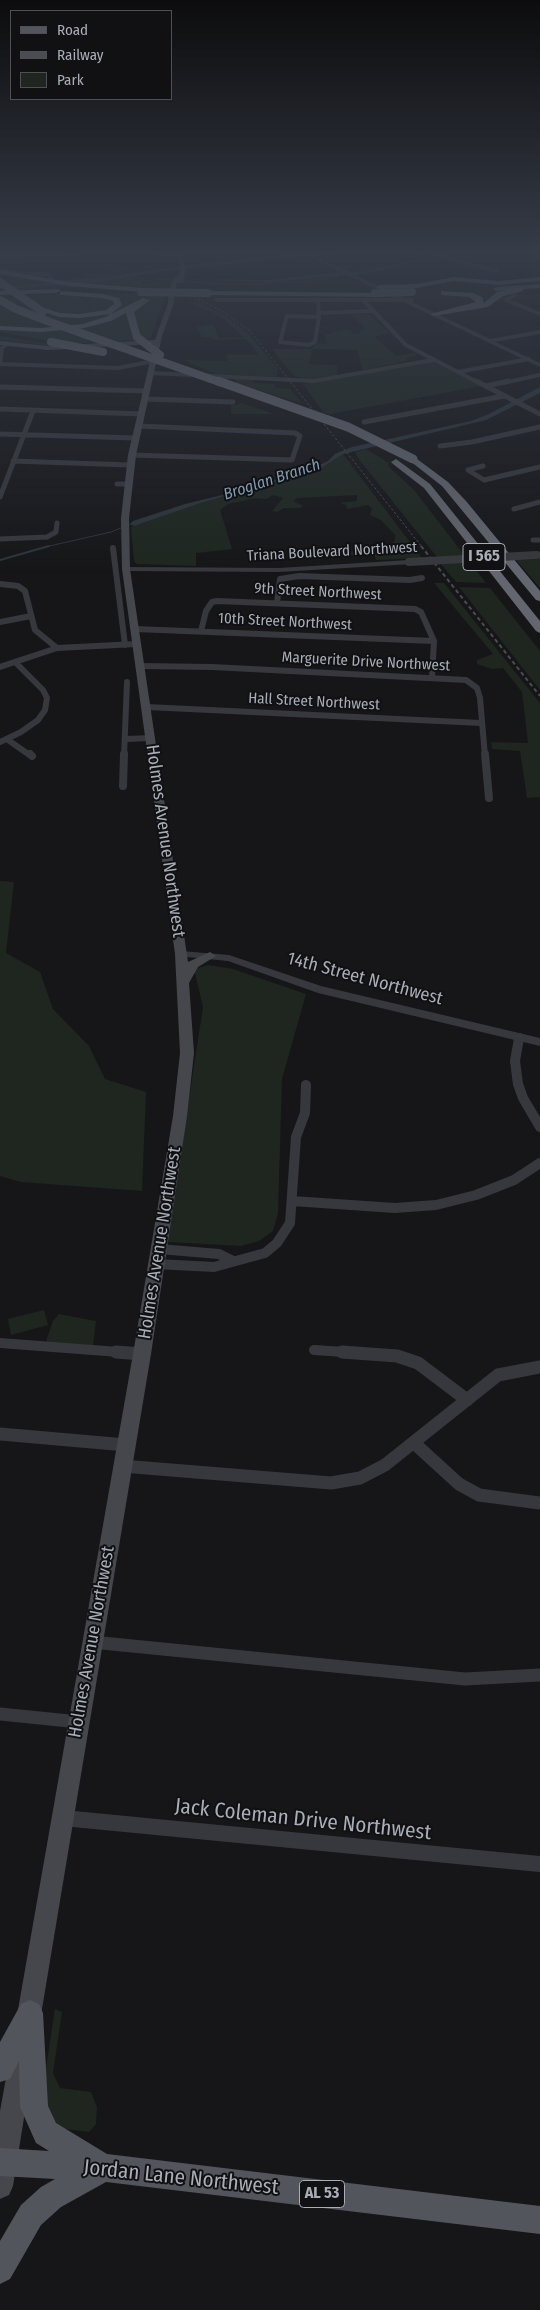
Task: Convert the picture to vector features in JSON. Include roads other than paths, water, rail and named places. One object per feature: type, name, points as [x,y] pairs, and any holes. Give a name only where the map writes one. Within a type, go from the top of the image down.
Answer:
[{"type":"highway","points":[[131,360],[135,361]]},
{"type":"highway","name":"I 565","points":[[132,360],[325,428],[356,440],[396,462],[426,486],[540,629]]},
{"type":"highway","name":"I 565","points":[[156,360],[348,427],[379,440],[413,459],[450,490],[540,598]]},
{"type":"highway","points":[[171,360],[225,384]]},
{"type":"main road","name":"Holmes Avenue Northwest","points":[[1,2170],[30,2013],[142,1354],[180,1116],[187,1053],[181,954],[140,666],[131,644],[135,629],[126,568],[125,518],[127,484],[154,361]]},
{"type":"main road","points":[[178,937],[192,951],[206,955]]},
{"type":"main road","points":[[184,983],[193,964],[206,955]]},
{"type":"main road","points":[[0,2069],[30,2013]]},
{"type":"main road","points":[[0,2269],[31,2215],[51,2197],[103,2168],[46,2133],[34,2107],[30,2013]]},
{"type":"main road","name":"Jordan Lane Northwest","points":[[1,2170],[103,2168],[540,2220]]},
{"type":"street","points":[[151,373],[314,381],[433,360],[540,414]]},
{"type":"street","points":[[458,372],[525,360]]},
{"type":"street","points":[[0,364],[118,368],[154,361]]},
{"type":"street","points":[[486,386],[540,375]]},
{"type":"street","points":[[0,387],[148,391]]},
{"type":"street","points":[[364,422],[504,396]]},
{"type":"street","points":[[146,399],[233,402]]},
{"type":"street","points":[[0,410],[142,414]]},
{"type":"street","points":[[0,497],[33,411]]},
{"type":"street","points":[[132,455],[284,461],[292,460],[298,447],[300,436],[295,433],[139,426]]},
{"type":"street","points":[[440,446],[472,442],[540,427]]},
{"type":"street","points":[[0,434],[136,438]]},
{"type":"street","points":[[13,461],[130,465]]},
{"type":"street","points":[[483,466],[468,470],[484,480],[540,468]]},
{"type":"street","points":[[117,484],[127,484]]},
{"type":"street","points":[[514,509],[540,502]]},
{"type":"street","points":[[0,539],[47,537],[56,532],[57,523]]},
{"type":"street","points":[[0,667],[37,653],[58,648],[131,644],[113,548]]},
{"type":"street","name":"Triana Boulevard Northwest","points":[[126,568],[279,570],[539,555]]},
{"type":"street","points":[[128,582],[137,573],[152,569]]},
{"type":"street","points":[[277,603],[280,579],[300,576],[410,580],[422,578]]},
{"type":"street","points":[[0,584],[18,586],[25,591],[35,630],[58,648]]},
{"type":"street","name":"9th Street Northwest","points":[[201,631],[206,611],[212,602],[277,603],[418,611],[434,641]]},
{"type":"street","points":[[0,622],[31,616]]},
{"type":"street","name":"10th Street Northwest","points":[[135,629],[434,641]]},
{"type":"street","points":[[432,677],[434,641]]},
{"type":"street","points":[[0,742],[8,740],[38,720],[45,710],[47,698],[42,690],[14,662]]},
{"type":"street","name":"Marguerite Drive Northwest","points":[[140,666],[432,677],[466,680],[473,683],[477,688],[480,698],[489,798]]},
{"type":"street","points":[[123,786],[127,682]]},
{"type":"street","name":"Hall Street Northwest","points":[[146,707],[481,723]]},
{"type":"street","points":[[126,739],[151,738]]},
{"type":"street","points":[[8,740],[32,756]]},
{"type":"street","name":"14th Street Northwest","points":[[181,954],[206,955],[244,962],[318,989],[540,1042]]},
{"type":"street","points":[[519,1038],[515,1061],[518,1084],[523,1098],[540,1127]]},
{"type":"street","points":[[157,1257],[214,1268],[265,1253],[277,1243],[290,1222],[296,1136],[305,1113],[306,1085]]},
{"type":"street","points":[[292,1202],[395,1208],[436,1205],[476,1196],[514,1180],[540,1163]]},
{"type":"street","points":[[157,1257],[219,1254],[233,1261]]},
{"type":"street","points":[[0,1343],[142,1354]]},
{"type":"street","points":[[314,1350],[404,1359],[424,1367],[467,1400]]},
{"type":"street","points":[[122,1466],[331,1483],[360,1478],[385,1465],[498,1376],[540,1367]]},
{"type":"street","points":[[0,1434],[126,1445]]},
{"type":"street","points":[[414,1443],[458,1484],[479,1495],[540,1504]]},
{"type":"street","points":[[92,1642],[465,1679],[540,1675]]},
{"type":"street","points":[[0,1714],[79,1722]]},
{"type":"street","name":"Jack Coleman Drive Northwest","points":[[62,1818],[540,1864]]},
{"type":"waterway","name":"Broglan Branch","points":[[47,546],[111,532],[133,523]]},
{"type":"waterway","name":"Broglan Branch","points":[[0,560],[47,546]]},
{"type":"railway","points":[[273,360],[422,547]]},
{"type":"railway","points":[[421,546],[540,696]]}]
